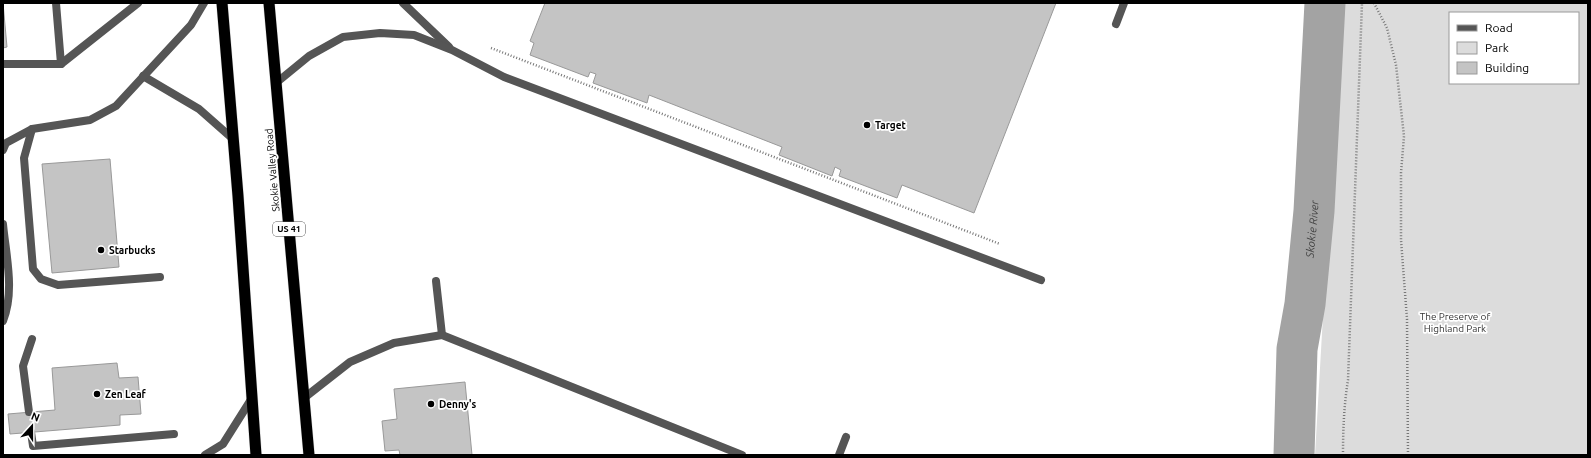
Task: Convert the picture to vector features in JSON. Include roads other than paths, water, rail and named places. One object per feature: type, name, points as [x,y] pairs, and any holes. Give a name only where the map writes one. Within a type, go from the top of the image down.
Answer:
[{"type":"highway","points":[[222,3],[256,455]]},
{"type":"highway","name":"Skokie Valley Road","points":[[269,3],[309,455]]},
{"type":"street","points":[[56,3],[61,64]]},
{"type":"street","points":[[3,64],[61,64],[138,3]]},
{"type":"street","points":[[3,150],[6,143],[32,129],[90,120],[116,106],[191,25],[204,3]]},
{"type":"street","points":[[404,3],[452,50]]},
{"type":"street","points":[[1116,24],[1124,3]]},
{"type":"street","points":[[276,83],[309,56],[343,37],[380,33],[414,35],[452,50],[504,77],[1041,280]]},
{"type":"street","points":[[143,76],[199,109],[233,138]]},
{"type":"street","points":[[32,129],[24,158],[33,268],[41,279],[58,285],[160,277]]},
{"type":"street","points":[[3,224],[9,288],[8,308],[3,321]]},
{"type":"street","points":[[436,281],[442,336]]},
{"type":"street","points":[[304,398],[350,362],[394,343],[442,336],[742,455]]},
{"type":"street","points":[[29,412],[23,366],[32,339]]},
{"type":"street","points":[[205,455],[222,444],[252,398]]},
{"type":"street","points":[[31,432],[33,446],[174,434]]},
{"type":"street","points":[[839,455],[846,436]]},
{"type":"waterway","name":"Skokie River","points":[[1294,455],[1297,349],[1305,304],[1314,211],[1325,3]]},
{"type":"place","name":"Target","points":[[867,125]]},
{"type":"place","name":"Starbucks","points":[[101,250]]},
{"type":"place","name":"Zen Leaf","points":[[97,394]]},
{"type":"place","name":"Denny's","points":[[431,404]]},
{"type":"park label","name":"The Preserve of Highland Park","points":[[1455,322]]}]
